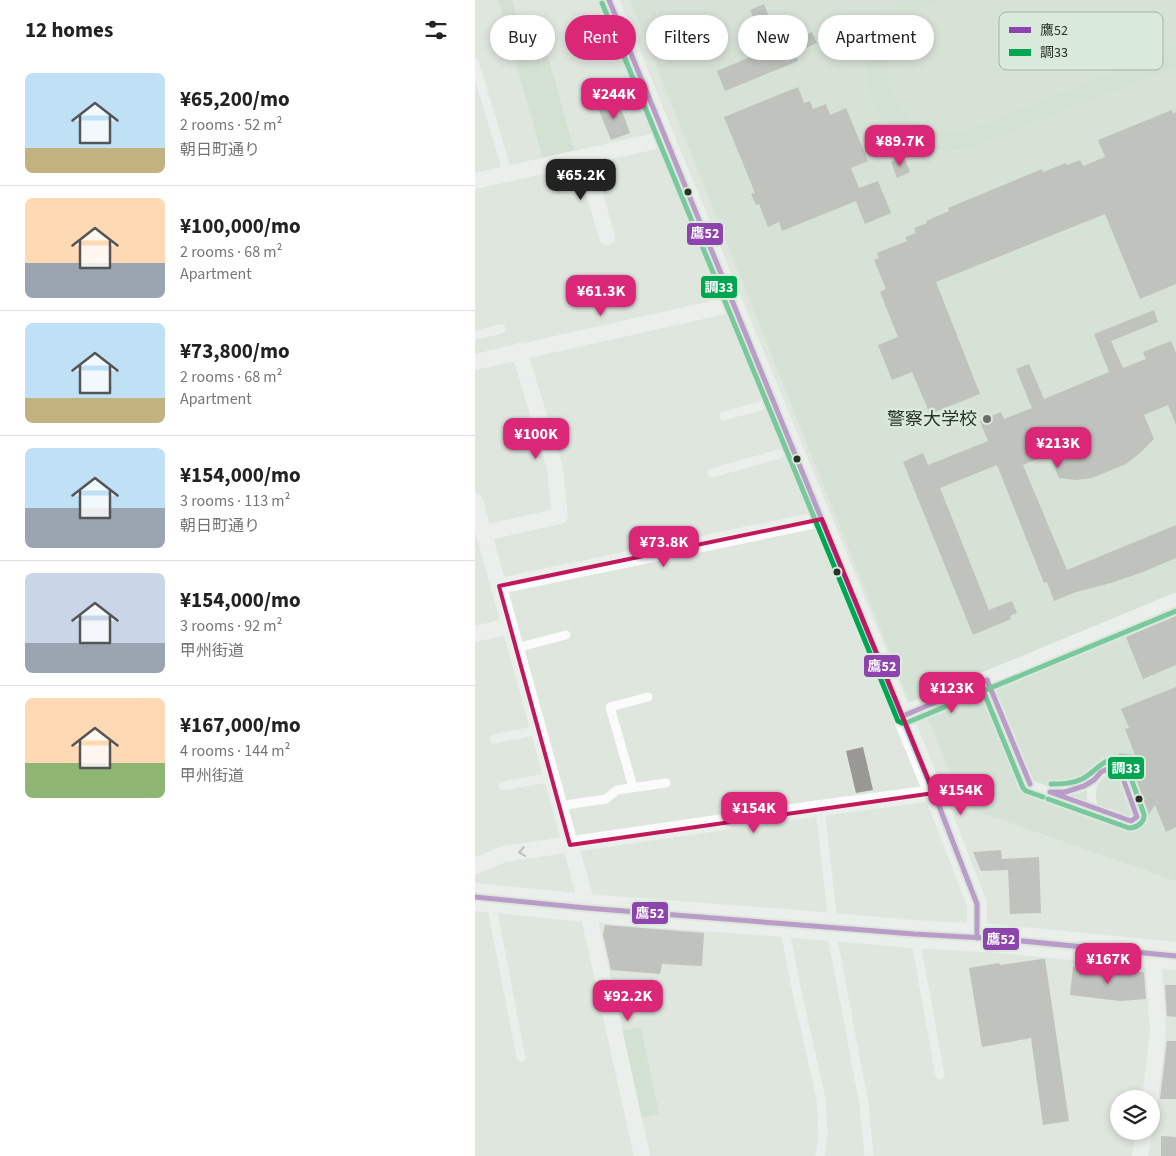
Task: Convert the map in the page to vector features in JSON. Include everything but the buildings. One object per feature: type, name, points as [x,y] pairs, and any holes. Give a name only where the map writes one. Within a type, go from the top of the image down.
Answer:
[{"type":"highway","points":[[480,893],[977,932],[1168,951]]},
{"type":"highway","points":[[585,901],[784,923],[831,921],[914,934],[977,932]]},
{"type":"street","points":[[609,0],[934,793],[977,904],[977,932]]},
{"type":"street","points":[[475,181],[665,139]]},
{"type":"street","points":[[584,157],[607,237]]},
{"type":"street","points":[[475,362],[734,304]]},
{"type":"street","points":[[484,533],[560,516],[555,468],[519,351]]},
{"type":"street","points":[[475,501],[585,901],[642,1156]]},
{"type":"street","points":[[499,586],[823,519]]},
{"type":"street","points":[[903,716],[1176,603]]},
{"type":"street","points":[[475,634],[510,626]]},
{"type":"street","points":[[475,866],[504,854],[934,793]]},
{"type":"street","points":[[1151,1090],[1168,951]]},
{"type":"street","points":[[1140,1156],[1143,1140]]},
{"type":"lane","points":[[476,66],[508,174]]},
{"type":"lane","points":[[475,335],[501,329]]},
{"type":"lane","points":[[724,416],[774,402]]},
{"type":"lane","points":[[712,473],[794,450]]},
{"type":"lane","points":[[516,648],[566,635]]},
{"type":"lane","points":[[987,680],[1029,784],[1095,809],[1131,820],[1137,817],[1121,774],[1112,767],[1098,775],[1094,781],[1091,790],[1091,802],[1095,809]]},
{"type":"lane","points":[[633,787],[611,707],[648,697]]},
{"type":"lane","points":[[494,739],[538,730]]},
{"type":"lane","points":[[503,786],[551,776]]},
{"type":"lane","points":[[1048,792],[1073,790],[1084,787],[1094,781]]},
{"type":"lane","points":[[559,806],[606,799],[617,790],[666,783]]},
{"type":"lane","points":[[819,808],[831,921],[864,1104],[869,1156]]},
{"type":"lane","points":[[480,893],[521,1057]]},
{"type":"lane","points":[[784,923],[821,1099],[823,1134],[821,1156]]},
{"type":"lane","points":[[914,934],[941,1075]]},
{"type":"highlighted area","points":[[822,519],[934,793],[570,845],[499,586]]},
{"type":"shaded area","points":[[498,0],[512,0],[516,15],[502,15]]},
{"type":"shaded area","name":"警察大学校","points":[[630,0],[1176,0],[1176,592],[911,705],[654,60],[728,60],[728,15],[646,15],[646,40]]},
{"type":"shaded area","points":[[898,0],[941,0],[911,15],[884,15]]},
{"type":"shaded area","points":[[1176,45],[1176,66],[971,148],[959,150],[928,148],[901,135],[884,120],[873,101],[867,80],[866,60],[888,60],[888,75],[894,97],[908,115],[923,125],[935,129],[967,131],[1118,70],[1163,70],[1163,52]]},
{"type":"shaded area","points":[[515,60],[549,60],[574,150],[543,158]]},
{"type":"shaded area","points":[[1176,614],[1176,881],[965,807],[927,717]]},
{"type":"shaded area","points":[[641,1027],[659,1114],[635,1119],[617,1032]]},
{"type":"transit line","name":"鷹52","points":[[609,0],[939,806],[977,904],[977,938]]},
{"type":"transit line","name":"調33","points":[[602,3],[898,721],[906,723],[1176,611]]},
{"type":"transit line","name":"鷹52","points":[[987,680],[1030,784]]},
{"type":"transit line","name":"鷹52","points":[[903,716],[987,680]]},
{"type":"transit line","name":"調33","points":[[980,683],[1023,788],[1026,791],[1043,797]]},
{"type":"transit line","name":"調33","points":[[1048,799],[1129,828],[1140,824],[1144,817],[1128,770],[1115,760],[1104,762],[1078,781],[1051,784]]},
{"type":"transit line","name":"鷹52","points":[[1112,767],[1121,773],[1137,817],[1131,821],[1050,792],[1065,792],[1084,786],[1094,780],[1101,772],[1112,767]]},
{"type":"transit line","name":"鷹52","points":[[475,897],[586,908],[914,934],[1002,939],[1176,956]]},
{"type":"place","name":"警察大学校","points":[[987,419]]}]
